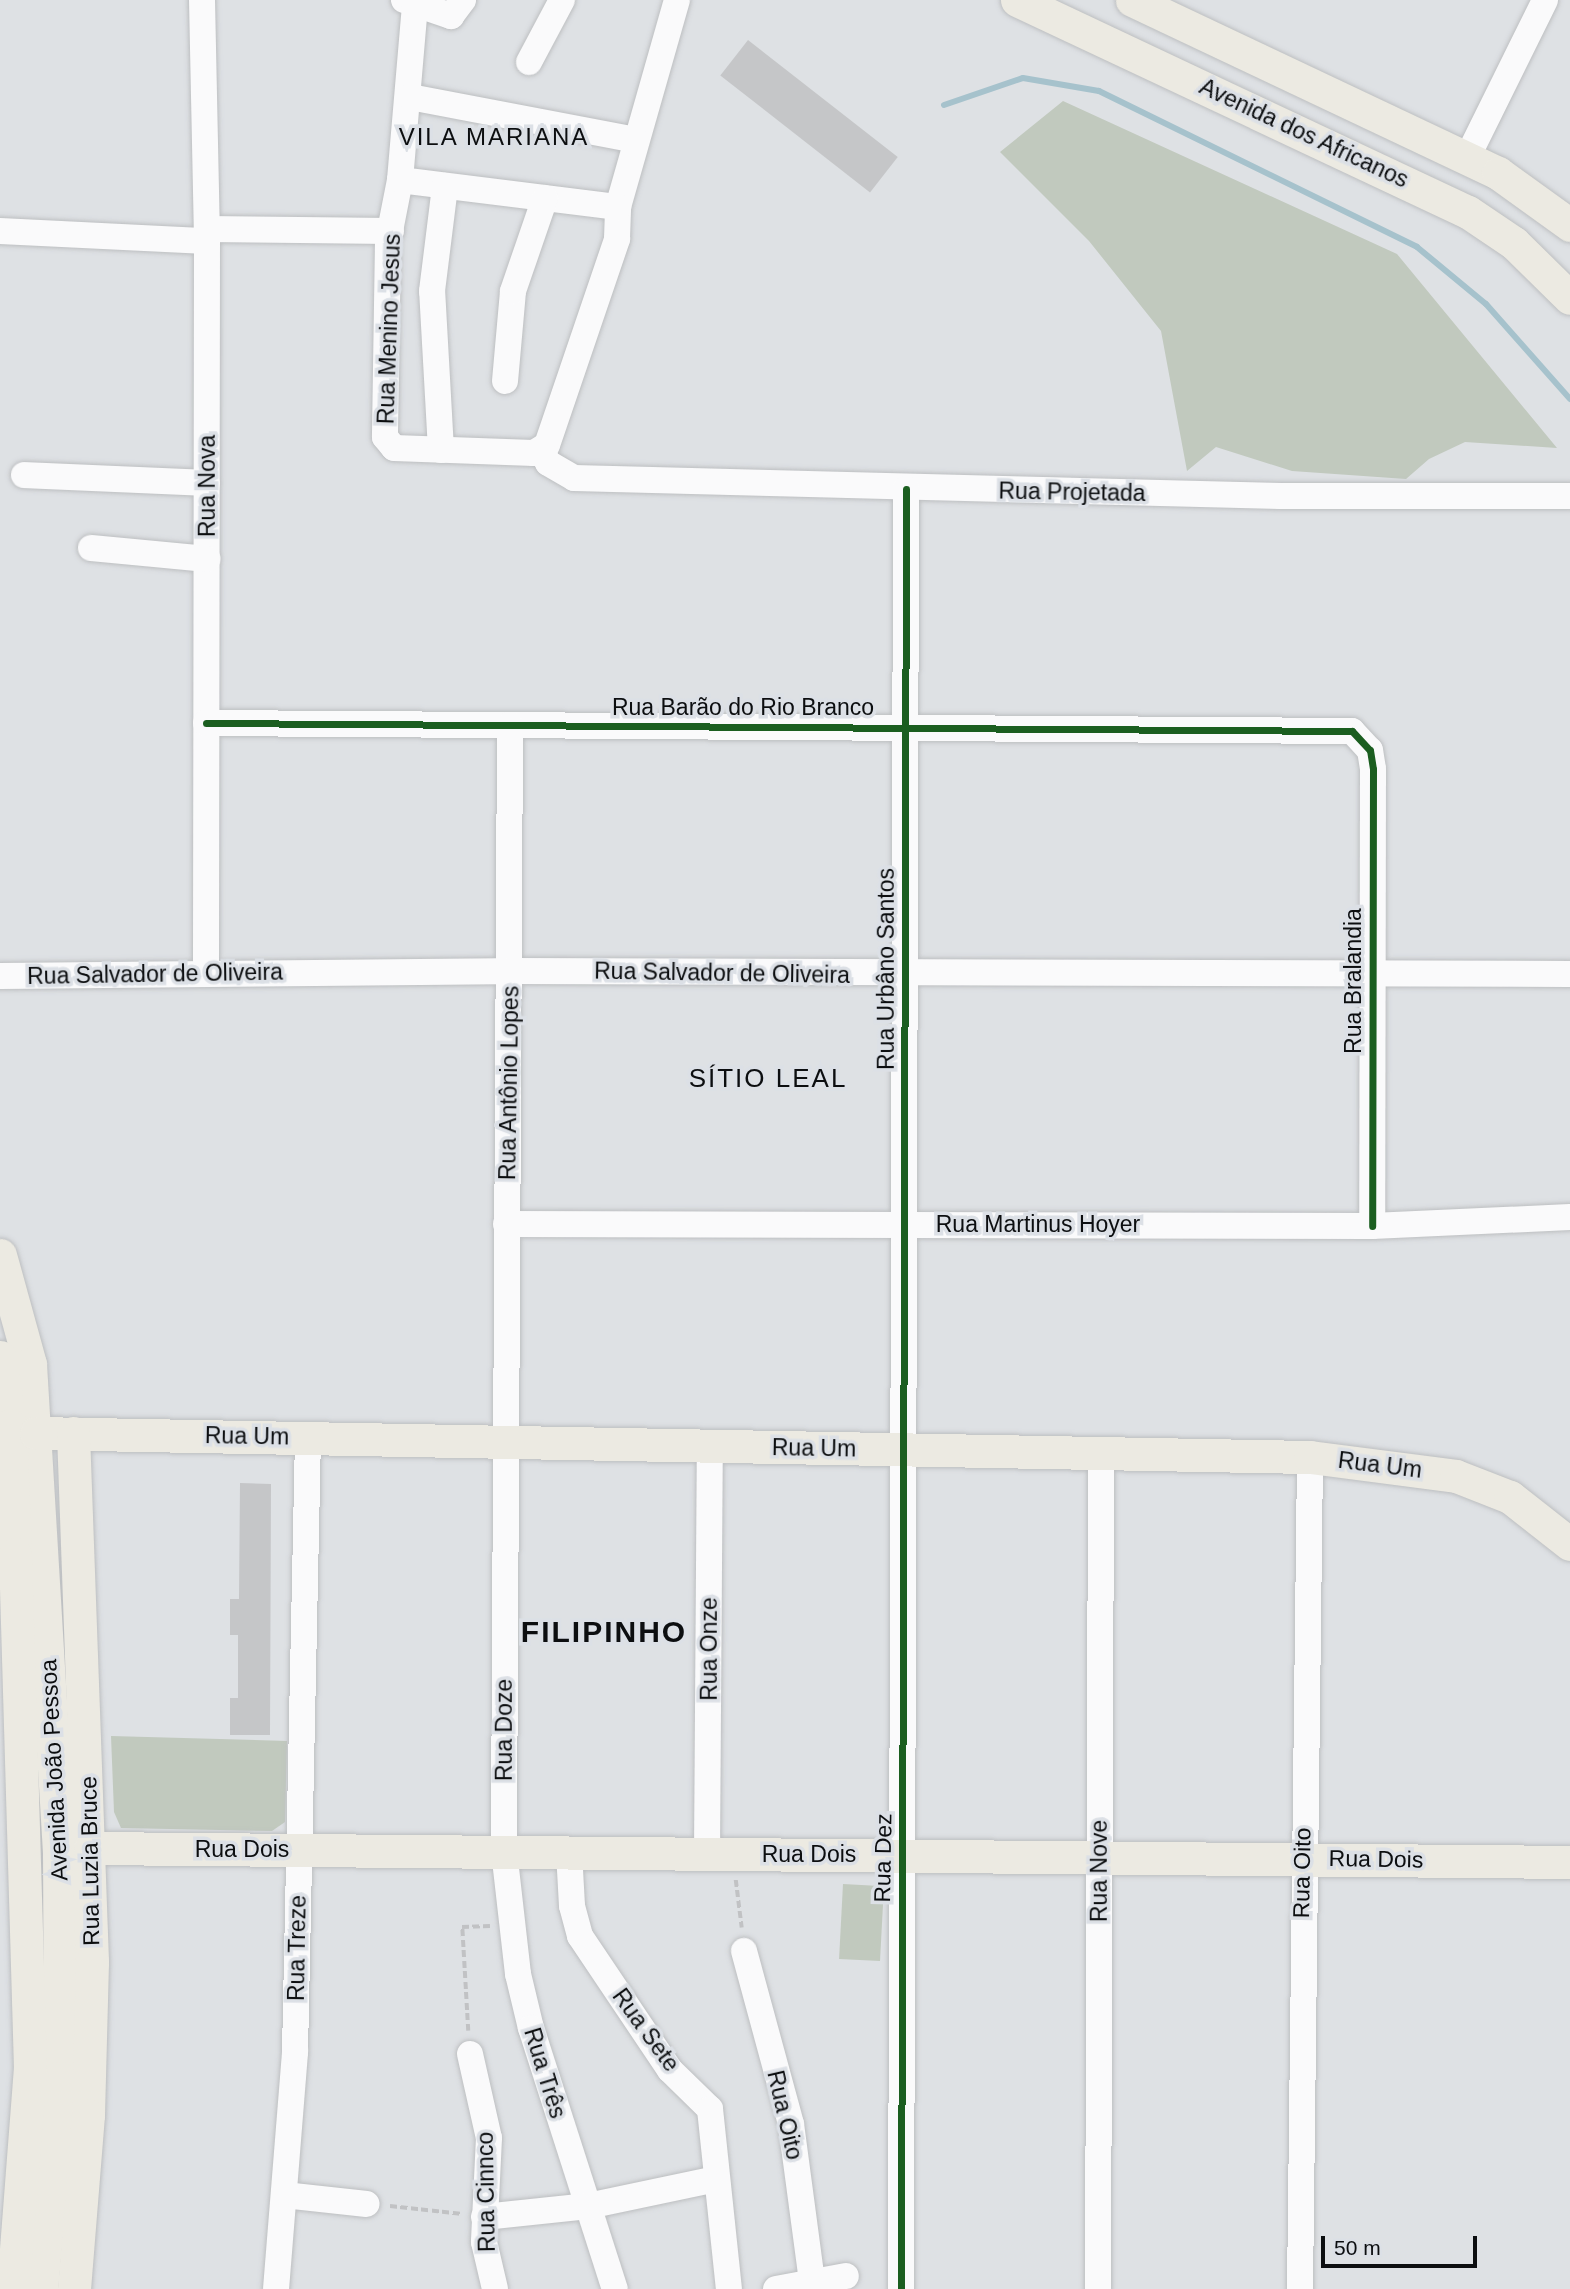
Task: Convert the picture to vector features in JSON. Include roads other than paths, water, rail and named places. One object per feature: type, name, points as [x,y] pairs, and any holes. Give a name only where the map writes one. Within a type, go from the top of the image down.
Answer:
[{"type":"main road","name":"Avenida dos Africanos","points":[[1017,0],[1053,8],[1468,212],[1514,243],[1570,298]]},
{"type":"main road","points":[[1113,0],[1179,32],[1204,34]]},
{"type":"main road","name":"Avenida dos Africanos","points":[[1132,0],[1467,158],[1524,188],[1570,225]]},
{"type":"main road","name":"Avenida João Pessoa","points":[[0,1255],[30,1364],[59,1853],[61,2077],[41,2289]]},
{"type":"main road","name":"Avenida João Pessoa","points":[[0,1357],[10,1425],[12,1794],[30,2067],[13,2289]]},
{"type":"main road","name":"Rua Um","points":[[36,1433],[1310,1457],[1405,1467],[1468,1480],[1510,1497],[1570,1544]]},
{"type":"main road","name":"Rua Luzia Bruce","points":[[73,1433],[90,1848],[88,2101],[74,2289]]},
{"type":"main road","name":"Rua Dois","points":[[90,1848],[1570,1862]]},
{"type":"street","name":"Rua Nova","points":[[202,0],[207,235],[206,972]]},
{"type":"street","points":[[409,2],[451,16],[463,0]]},
{"type":"street","points":[[529,62],[562,0]]},
{"type":"street","points":[[445,186],[432,290],[442,450],[542,451],[617,239],[618,206],[677,0]]},
{"type":"street","points":[[1467,158],[1545,0]]},
{"type":"street","name":"Rua Menino Jesus","points":[[409,2],[410,97],[391,231],[385,437],[394,448],[442,450]]},
{"type":"street","points":[[410,97],[636,140]]},
{"type":"street","points":[[400,180],[618,206]]},
{"type":"street","points":[[505,381],[513,291],[545,198]]},
{"type":"street","points":[[0,231],[207,235],[391,231]]},
{"type":"street","name":"Rua Projetada","points":[[542,451],[548,463],[574,478],[906,489],[1281,496],[1570,496]]},
{"type":"street","points":[[24,475],[207,483]]},
{"type":"street","name":"Rua Urbâno Santos","points":[[906,489],[906,1450]]},
{"type":"street","points":[[91,548],[207,559]]},
{"type":"street","name":"Rua Barão do Rio Branco","points":[[206,723],[1337,729],[1362,738]]},
{"type":"street","name":"Rua Antônio Lopes","points":[[505,1442],[510,725]]},
{"type":"street","name":"Rua Bralandia","points":[[1362,738],[1373,769],[1372,1226]]},
{"type":"street","name":"Rua Salvador de Oliveira","points":[[0,976],[510,971],[1373,976],[1570,974]]},
{"type":"street","name":"Rua Martinus Hoyer","points":[[506,1224],[1372,1226],[1570,1217]]},
{"type":"street","name":"Rua Treze","points":[[276,2289],[295,2052],[308,1438]]},
{"type":"street","name":"Rua Doze","points":[[504,1851],[505,1442]]},
{"type":"street","name":"Rua Onze","points":[[710,1446],[720,1853]]},
{"type":"street","name":"Rua Dez","points":[[900,2278],[906,1450]]},
{"type":"street","name":"Rua Nove","points":[[1098,2289],[1101,1453]]},
{"type":"street","name":"Rua Oito","points":[[1300,2289],[1302,1858],[1310,1457]]},
{"type":"street","name":"Rua Três","points":[[504,1851],[512,1924],[530,2028],[615,2289]]},
{"type":"street","name":"Rua Sete","points":[[569,1852],[572,1906],[580,1936],[670,2070],[710,2109],[729,2289]]},
{"type":"street","name":"Rua Oito","points":[[744,1951],[791,2124],[827,2281]]},
{"type":"street","name":"Rua Cinnco","points":[[470,2054],[489,2138],[484,2217],[487,2265],[495,2289]]},
{"type":"street","points":[[484,2217],[588,2206],[716,2179]]},
{"type":"street","points":[[284,2195],[367,2204]]},
{"type":"street","points":[[776,2289],[827,2281]]},
{"type":"waterway","points":[[944,105],[1023,78],[1099,91],[1417,247],[1486,304],[1570,399]]},
{"type":"district","name":"VILA MARIANA","points":[[494,137]]},
{"type":"district","name":"SÍTIO LEAL","points":[[768,1079]]},
{"type":"district","name":"FILIPINHO","points":[[604,1632]]}]
